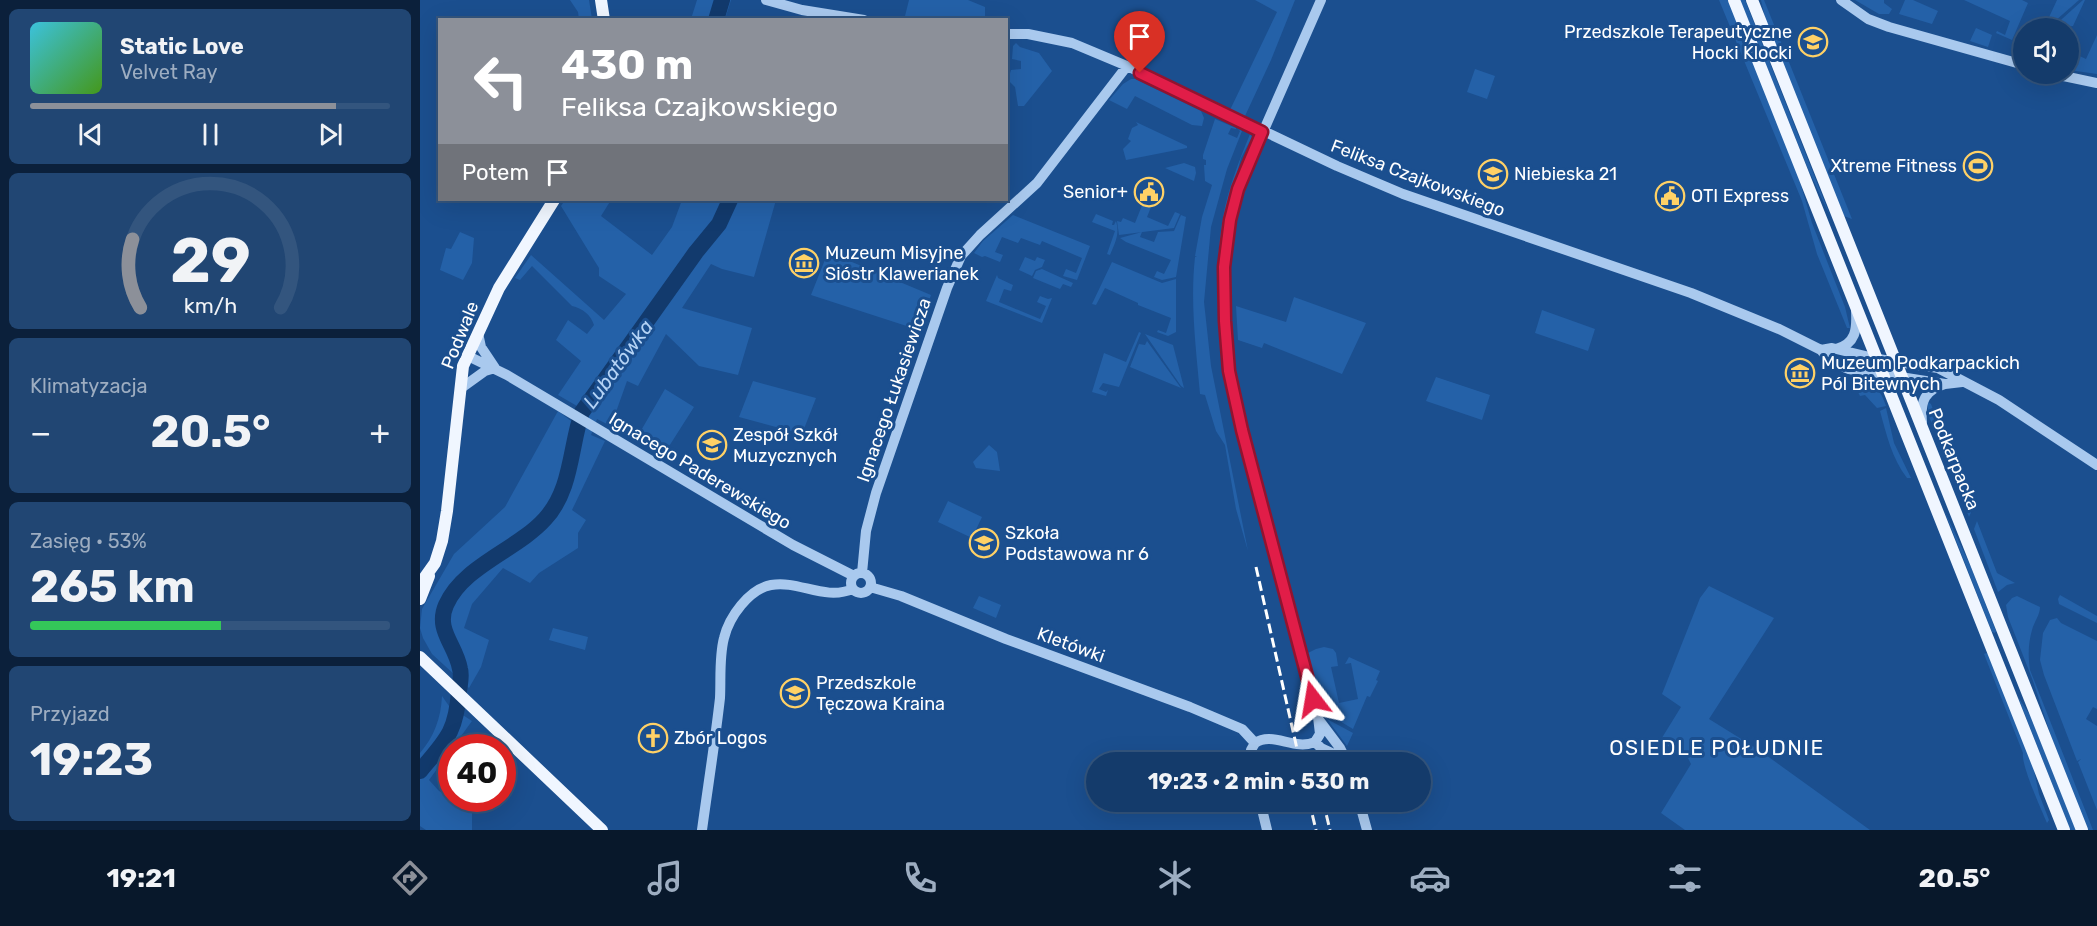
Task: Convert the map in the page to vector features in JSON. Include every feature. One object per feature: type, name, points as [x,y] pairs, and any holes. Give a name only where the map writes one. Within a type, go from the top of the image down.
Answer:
[{"type":"main road","points":[[601,0],[604,18]]},
{"type":"main road","name":"Podkarpacka","points":[[1734,0],[2064,830]]},
{"type":"main road","name":"Podkarpacka","points":[[1752,0],[2082,830]]},
{"type":"main road","name":"Podwale","points":[[420,584],[431,569],[442,541],[463,366],[499,288],[553,201]]},
{"type":"main road","points":[[420,599],[431,569]]},
{"type":"main road","name":"Podwale","points":[[420,578],[431,569]]},
{"type":"main road","points":[[420,650],[424,661],[602,830]]},
{"type":"street","points":[[766,0],[802,10],[852,18]]},
{"type":"street","points":[[1251,752],[1255,742],[1266,738],[1309,744],[1316,741],[1320,734],[1318,717],[1242,430],[1229,371],[1224,267],[1230,220],[1238,189],[1321,0]]},
{"type":"street","points":[[1841,0],[1868,19],[1889,27],[2013,62]]},
{"type":"street","name":"Feliksa Czajkowskiego","points":[[1008,33],[1028,34],[1072,43],[1127,66],[1262,132],[1403,194],[1691,293],[1821,350],[1831,362],[1853,370],[1946,384]]},
{"type":"street","name":"Ignacego Łukasiewicza","points":[[858,575],[876,493],[947,288],[962,256],[980,235],[1036,183],[1127,66]]},
{"type":"street","points":[[2079,79],[2097,83]]},
{"type":"street","points":[[1836,349],[1849,343],[1855,335],[1856,305]]},
{"type":"street","points":[[460,389],[485,371],[495,368],[481,347],[478,333]]},
{"type":"street","name":"Feliksa Czajkowskiego","points":[[1821,350],[1836,349],[1878,359],[1938,368],[1999,400],[2097,465]]},
{"type":"street","name":"Ignacego Paderewskiego","points":[[468,356],[495,368],[794,545],[858,575]]},
{"type":"street","points":[[1923,430],[1921,410],[1924,398],[1932,389],[1962,382]]},
{"type":"street","points":[[702,830],[720,696],[724,639],[742,604],[755,593],[771,585],[829,594],[853,589],[864,593],[870,586],[870,579],[858,575],[851,581],[853,589]]},
{"type":"street","name":"Kletówki","points":[[870,586],[1190,707],[1242,729],[1255,742]]},
{"type":"street","points":[[1318,717],[1342,752]]},
{"type":"street","points":[[1316,741],[1321,748],[1329,752]]},
{"type":"street","points":[[1263,812],[1267,830]]},
{"type":"street","points":[[1362,812],[1367,830]]},
{"type":"shaded area","points":[[570,0],[589,0],[592,18],[579,18],[578,12]]},
{"type":"shaded area","points":[[697,0],[731,0],[725,18],[691,18]]},
{"type":"shaded area","points":[[909,0],[968,0],[985,7],[985,18],[905,16]]},
{"type":"shaded area","points":[[1255,0],[1295,0],[1245,116],[1230,110],[1277,12]]},
{"type":"shaded area","points":[[1719,0],[1728,0],[1732,9],[1798,175],[1812,223],[1845,307],[1850,328],[1847,328],[1817,254],[1802,201]]},
{"type":"shaded area","points":[[1740,0],[1745,0],[1831,218],[1808,169]]},
{"type":"shaded area","points":[[1761,0],[1764,0],[1852,219],[1844,216],[1766,22]]},
{"type":"shaded area","points":[[1855,0],[1884,0],[1884,3],[1892,9],[1889,14],[1879,14]]},
{"type":"shaded area","points":[[1905,0],[1913,0],[1938,11],[1932,24],[1899,14]]},
{"type":"shaded area","points":[[1964,0],[2022,0],[2028,3],[2022,18],[2013,18],[2012,40],[1996,33],[1997,31],[2005,35],[2010,21]]},
{"type":"shaded area","points":[[2057,0],[2079,0],[2058,18],[2049,18]]},
{"type":"shaded area","points":[[2083,0],[2085,0],[2077,18],[2063,18]]},
{"type":"shaded area","points":[[1976,28],[1992,35],[1988,47],[1970,41]]},
{"type":"shaded area","points":[[2097,35],[2097,74],[2079,71],[2079,56],[2086,59]]},
{"type":"shaded area","points":[[1016,43],[1020,47],[1039,53],[1052,71],[1024,106],[1018,106],[1015,87],[1008,80],[1011,70],[1021,69],[1021,61],[1012,59],[1013,46]]},
{"type":"shaded area","points":[[1475,69],[1495,76],[1487,99],[1467,92]]},
{"type":"shaded area","points":[[1131,79],[1201,111],[1204,118],[1202,126],[1192,125],[1135,96],[1127,109],[1109,100],[1123,84]]},
{"type":"shaded area","points":[[1215,119],[1236,128],[1231,128],[1228,134],[1237,138],[1240,131],[1238,129],[1242,131],[1227,169],[1211,227],[1204,302],[1211,366],[1248,551],[1236,509],[1225,445],[1216,431],[1205,395],[1200,394],[1195,343],[1193,291],[1195,257],[1197,257],[1195,256],[1202,217],[1212,185],[1205,181],[1206,160],[1203,159],[1203,155]]},
{"type":"shaded area","points":[[1136,122],[1187,148],[1126,160],[1123,149],[1131,141],[1128,139],[1132,128],[1138,125]]},
{"type":"shaded area","points":[[1250,134],[1252,137],[1241,158],[1226,214],[1220,257],[1220,314],[1266,536],[1264,538],[1243,458],[1226,379],[1217,299],[1218,258],[1225,207],[1238,165]]},
{"type":"shaded area","points":[[1184,163],[1195,167],[1194,181],[1165,168]]},
{"type":"shaded area","points":[[1145,198],[1153,202],[1147,217],[1168,226],[1175,212],[1180,214],[1174,228],[1119,235],[1117,221],[1121,222],[1123,218],[1135,223]]},
{"type":"shaded area","points":[[564,201],[610,201],[601,216],[652,255],[672,227],[682,201],[776,201],[754,277],[711,264],[682,308],[752,328],[738,375],[699,366],[666,334],[638,386],[627,381],[611,426],[597,419],[591,435],[605,441],[572,510],[586,520],[578,533],[578,548],[539,573],[530,583],[503,568],[472,604],[464,628],[489,640],[481,667],[469,688],[432,654],[420,628],[422,609],[454,554],[505,507],[558,411],[571,421],[577,406],[558,395],[581,361],[556,340],[568,320],[587,334],[594,325],[586,312],[572,306],[532,266],[520,280],[515,278],[531,255],[604,320],[626,294],[599,276],[599,268],[561,206]]},
{"type":"shaded area","points":[[1096,214],[1113,221],[1112,225],[1116,221],[1117,234],[1110,255],[1107,254],[1115,231],[1092,222]]},
{"type":"shaded area","points":[[1013,215],[1090,246],[1077,280],[1063,276],[1066,269],[1076,273],[1082,258],[1042,241],[1040,245],[1021,238],[1018,243],[1002,237],[995,252],[1003,255],[1000,262],[974,253],[983,241]]},
{"type":"shaded area","points":[[1181,215],[1186,217],[1176,277],[1162,280],[1154,277],[1157,271],[1164,274],[1171,260],[1120,238],[1142,232],[1140,237],[1154,242],[1158,232],[1174,231]]},
{"type":"shaded area","points":[[460,232],[474,238],[472,263],[463,280],[440,270],[446,248],[451,249]]},
{"type":"shaded area","points":[[828,252],[931,295],[924,315],[922,331],[811,295]]},
{"type":"shaded area","points":[[1025,257],[1035,261],[1037,257],[1045,260],[1042,267],[1035,270],[1032,276],[1019,270]]},
{"type":"shaded area","points":[[1112,262],[1162,283],[1176,279],[1176,332],[1168,336],[1157,332],[1158,330],[1166,333],[1171,318],[1138,305],[1105,288],[1096,305],[1092,304]]},
{"type":"shaded area","points":[[1042,269],[1073,283],[1071,287],[1063,284],[1060,289],[1033,278],[1036,271]]},
{"type":"shaded area","points":[[997,275],[998,278],[1013,285],[1011,291],[1004,289],[999,302],[1040,319],[1046,306],[1037,302],[1040,296],[1052,298],[1042,323],[986,301]]},
{"type":"shaded area","points":[[1294,297],[1366,323],[1342,374],[1264,343],[1262,348],[1238,340],[1236,306],[1286,322]]},
{"type":"shaded area","points":[[1542,310],[1595,329],[1588,351],[1535,333]]},
{"type":"shaded area","points":[[1139,332],[1141,333],[1119,387],[1103,383],[1099,389],[1106,392],[1108,390],[1106,396],[1092,392],[1104,353],[1126,362]]},
{"type":"shaded area","points":[[1145,334],[1173,345],[1184,388],[1181,386]]},
{"type":"shaded area","points":[[1147,341],[1181,388],[1130,367],[1139,344],[1145,345]]},
{"type":"shaded area","points":[[1436,377],[1490,395],[1482,420],[1426,401]]},
{"type":"shaded area","points":[[753,381],[816,398],[802,434],[739,417]]},
{"type":"shaded area","points":[[1857,381],[1876,388],[1882,395],[1886,406],[1877,408],[1865,395],[1860,396],[1856,388]]},
{"type":"shaded area","points":[[665,389],[694,407],[666,451],[639,434]]},
{"type":"shaded area","points":[[1928,402],[1931,404],[1972,510],[1969,517],[1928,414]]},
{"type":"shaded area","points":[[1886,408],[1894,443],[1911,478],[1907,478],[1902,471],[1890,446],[1880,411]]},
{"type":"shaded area","points":[[989,445],[997,452],[1000,471],[976,468],[973,462]]},
{"type":"shaded area","points":[[948,501],[982,517],[972,538],[938,522]]},
{"type":"shaded area","points":[[1944,510],[1971,567],[1995,633],[1992,632]]},
{"type":"shaded area","points":[[1977,521],[1997,573],[2015,583],[2007,585],[1998,592],[1974,529]]},
{"type":"shaded area","points":[[1709,586],[1774,618],[1709,719],[1759,750],[1870,830],[1685,830],[1661,813],[1691,764],[1688,758],[1660,741],[1681,707],[1662,694],[1700,598]]},
{"type":"shaded area","points":[[2060,595],[2097,616],[2097,623],[2059,604]]},
{"type":"shaded area","points":[[979,596],[1001,605],[996,618],[973,608]]},
{"type":"shaded area","points":[[2017,596],[2040,607],[2030,640],[2030,670],[2093,830],[2088,830],[2054,745],[2033,681],[2008,617],[2006,605]]},
{"type":"shaded area","points":[[2057,618],[2061,623],[2097,641],[2097,709],[2093,707],[2086,719],[2097,726],[2097,810],[2078,762],[2081,759],[2077,761],[2040,660],[2043,633],[2050,620]]},
{"type":"shaded area","points":[[553,628],[588,637],[585,650],[549,640]]},
{"type":"shaded area","points":[[1324,647],[1333,649],[1336,653],[1338,666],[1331,667],[1339,703],[1358,699],[1351,663],[1345,664],[1349,657],[1380,671],[1376,680],[1378,681],[1370,697],[1367,696],[1353,729],[1323,711],[1308,653]]},
{"type":"shaded area","points":[[1986,653],[2033,766],[2039,794],[2049,820],[2047,823],[2028,777],[2023,753],[1984,654]]},
{"type":"shaded area","points":[[442,696],[449,706],[472,721],[463,734],[438,734],[438,768],[429,780],[438,790],[438,812],[472,812],[472,830],[426,830],[420,826],[420,753],[436,727]]},
{"type":"shaded area","points":[[2018,697],[2030,715],[2076,830],[2070,830]]},
{"type":"shaded area","points":[[1327,719],[1353,733],[1347,746]]},
{"type":"waterway","name":"Lubatówka","points":[[717,18],[722,0]]},
{"type":"waterway","name":"Lubatówka","points":[[420,771],[448,735],[458,705],[461,671],[443,622],[446,605],[454,591],[465,579],[533,530],[554,508],[565,482],[582,412],[696,252],[719,224],[730,201]]},
{"type":"railway","points":[[1256,567],[1298,752]]},
{"type":"railway","points":[[1312,812],[1316,830]]},
{"type":"railway","points":[[1326,812],[1330,830]]},
{"type":"place","name":"Przedszkole Terapeutyczne Hocki Klocki","points":[[1813,42]]},
{"type":"place","name":"Xtreme Fitness","points":[[1978,166]]},
{"type":"place","name":"Niebieska 21","points":[[1493,174]]},
{"type":"place","name":"Senior+","points":[[1149,192]]},
{"type":"place","name":"OTI Express","points":[[1670,196]]},
{"type":"place","name":"Muzeum Misyjne Sióstr Klawerianek","points":[[804,263]]},
{"type":"place","name":"Muzeum Podkarpackich Pól Bitewnych","points":[[1800,373]]},
{"type":"place","name":"Zespół Szkół Muzycznych","points":[[712,445]]},
{"type":"place","name":"Szkoła Podstawowa nr 6","points":[[984,543]]},
{"type":"place","name":"Przedszkole Tęczowa Kraina","points":[[795,693]]},
{"type":"place","name":"Zbór Logos","points":[[653,738]]},
{"type":"district","name":"OSIEDLE POŁUDNIE","points":[[1717,747]]},
{"type":"route","points":[[1140,73],[1262,132],[1238,189],[1230,220],[1224,267],[1229,371],[1242,430],[1313,699]]}]
